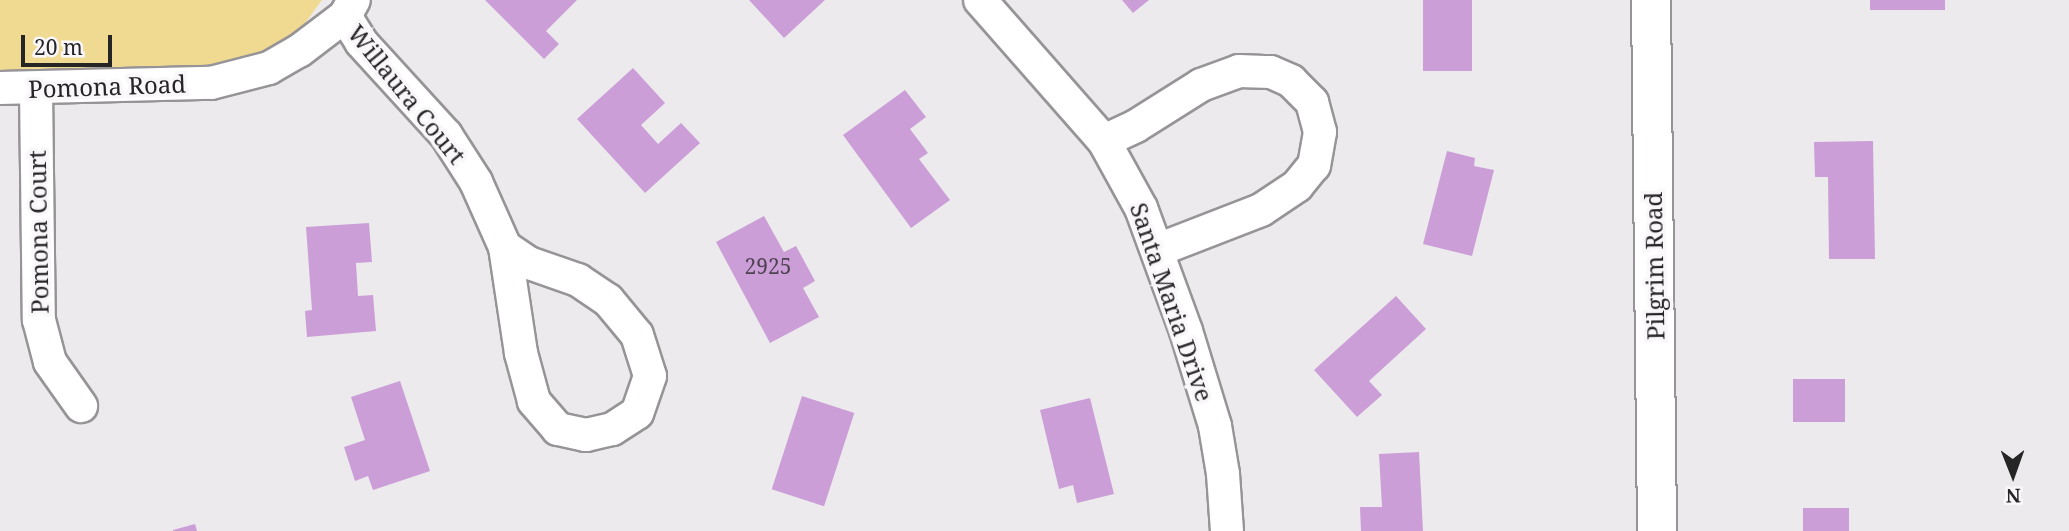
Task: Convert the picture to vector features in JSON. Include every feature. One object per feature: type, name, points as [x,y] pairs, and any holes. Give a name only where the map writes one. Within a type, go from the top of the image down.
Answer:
[{"type":"main road","name":"Pilgrim Road","points":[[1651,0],[1657,531]]},
{"type":"street","name":"Santa Maria Drive","points":[[980,0],[1104,141],[1142,208],[1214,426],[1223,474],[1227,531]]},
{"type":"street","name":"Pomona Road","points":[[0,88],[211,83],[269,68],[299,51],[349,8]]},
{"type":"street","name":"Willaura Court","points":[[349,8],[361,42],[446,135],[476,182],[505,247],[521,353],[534,401],[558,429],[586,435],[612,429],[637,413],[650,376],[637,335],[608,300],[578,280],[529,263],[505,247]]},
{"type":"street","points":[[1104,141],[1136,125],[1201,85],[1239,71],[1271,72],[1291,81],[1312,102],[1320,132],[1314,165],[1297,186],[1261,210],[1158,250]]},
{"type":"street","name":"Pomona Court","points":[[36,89],[38,320],[50,362],[81,406]]},
{"type":"shaded area","points":[[0,0],[322,0],[300,30],[256,56],[213,68],[0,71]]},
{"type":"building","points":[[485,0],[577,0],[546,31],[559,44],[544,59]]},
{"type":"building","points":[[749,0],[825,0],[784,38]]},
{"type":"building","points":[[1122,0],[1149,0],[1133,13]]},
{"type":"building","points":[[1423,0],[1472,0],[1472,71],[1423,71]]},
{"type":"building","points":[[1870,0],[1945,0],[1945,10],[1870,10]]},
{"type":"building","points":[[633,68],[665,103],[641,125],[658,144],[681,123],[700,143],[645,193],[577,119]]},
{"type":"building","points":[[905,90],[926,117],[910,129],[928,153],[919,159],[950,200],[911,228],[843,135]]},
{"type":"building","points":[[1873,141],[1875,259],[1829,259],[1828,177],[1815,177],[1814,142]]},
{"type":"building","points":[[1447,151],[1475,158],[1474,166],[1494,170],[1472,256],[1423,244]]},
{"type":"building","points":[[764,216],[784,252],[796,246],[815,281],[803,288],[819,317],[770,343],[716,242]]},
{"type":"building","points":[[369,223],[372,262],[356,263],[358,296],[373,295],[376,331],[307,337],[305,311],[312,310],[306,227]]},
{"type":"building","points":[[1396,296],[1426,329],[1369,381],[1382,395],[1357,417],[1314,370]]},
{"type":"building","points":[[1793,379],[1845,379],[1845,422],[1793,422]]},
{"type":"building","points":[[400,381],[430,471],[373,490],[368,476],[355,481],[344,447],[365,440],[351,397]]},
{"type":"building","points":[[802,396],[854,413],[824,506],[772,489]]},
{"type":"building","points":[[1090,398],[1114,494],[1077,503],[1073,485],[1059,489],[1040,410]]},
{"type":"building","points":[[1419,452],[1423,531],[1361,531],[1360,507],[1382,507],[1379,454]]},
{"type":"building","points":[[1803,508],[1849,508],[1849,531],[1803,531]]},
{"type":"building","points":[[195,524],[197,531],[173,531],[173,530]]}]
